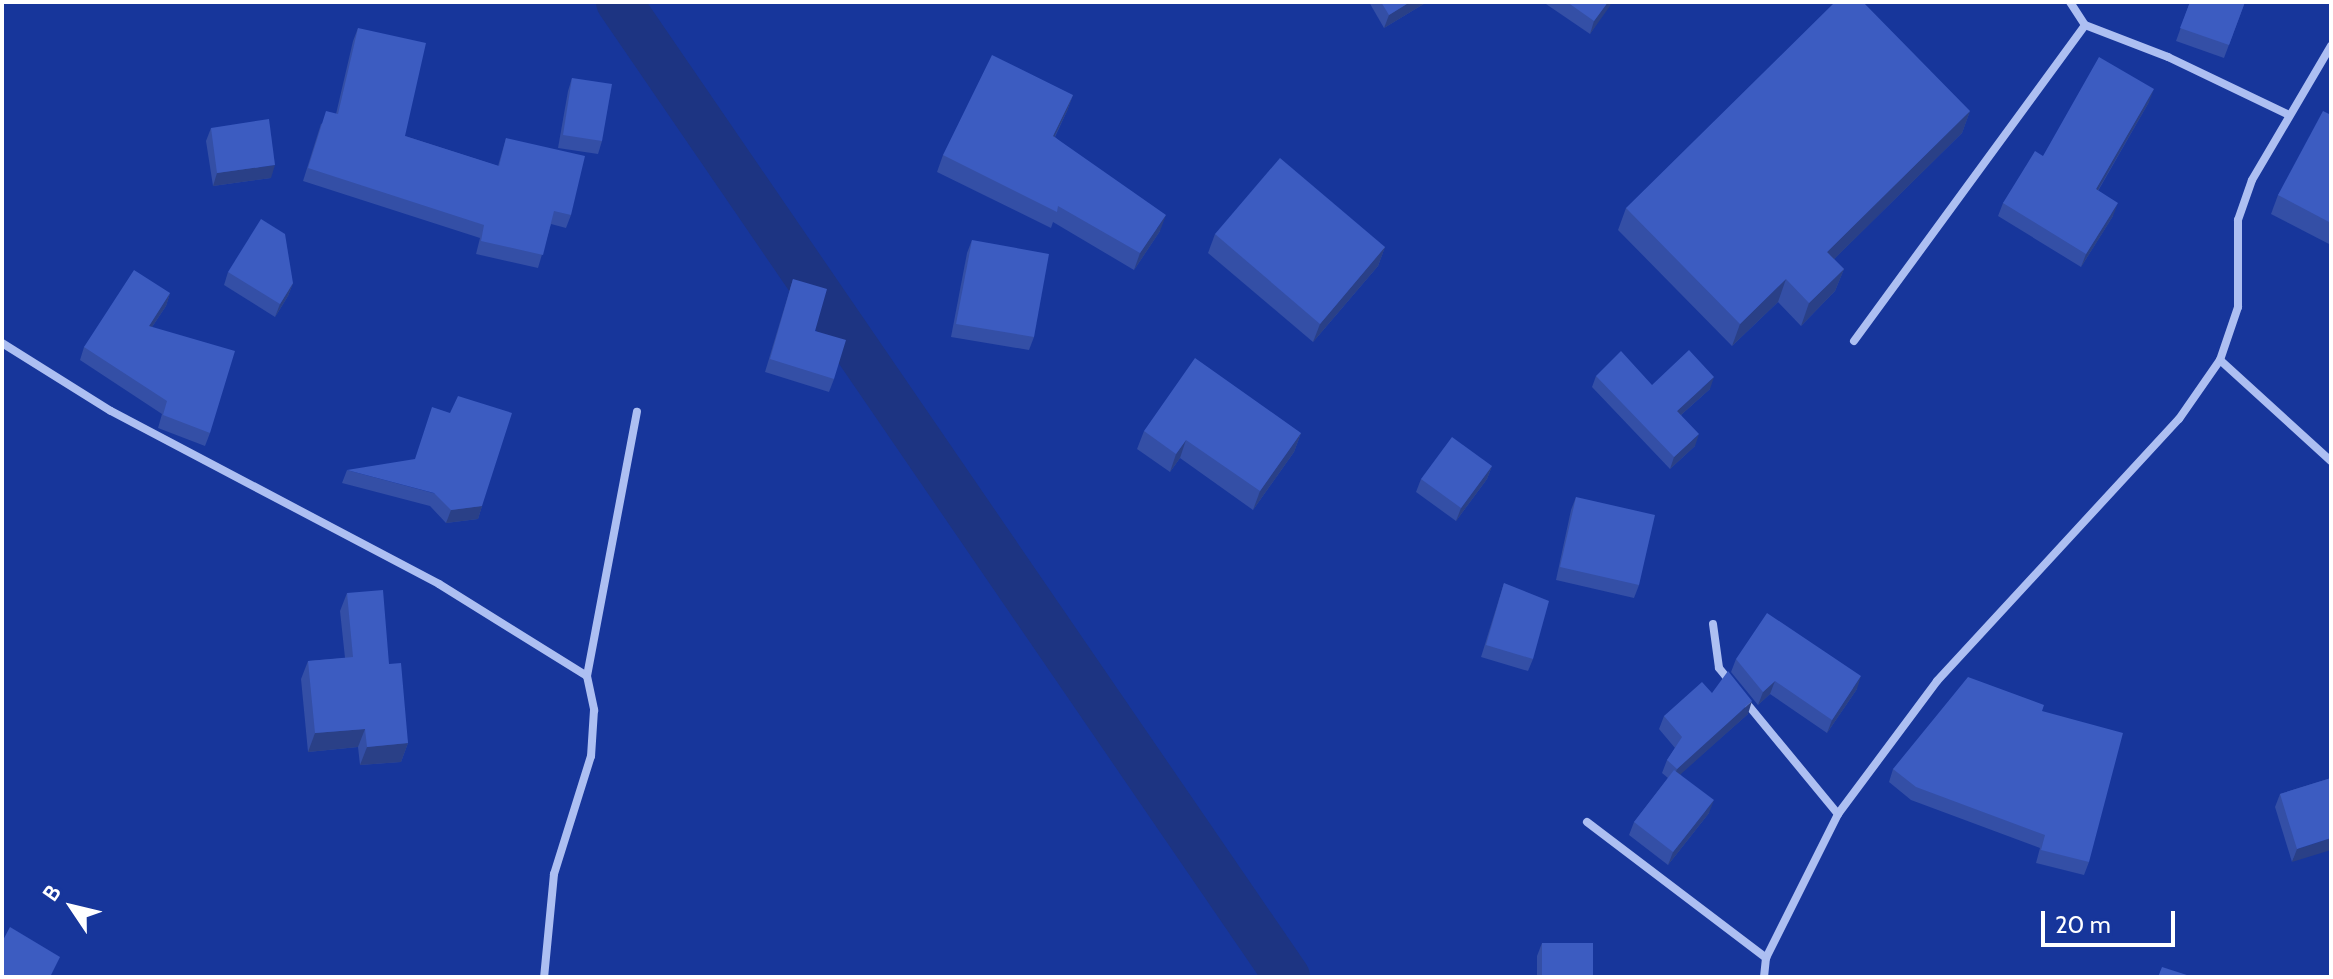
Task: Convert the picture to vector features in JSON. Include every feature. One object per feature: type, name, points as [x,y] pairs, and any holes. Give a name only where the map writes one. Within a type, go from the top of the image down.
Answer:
[{"type":"street","points":[[2070,2],[2085,25],[2168,57],[2289,115]]},
{"type":"street","points":[[1854,341],[2085,25]]},
{"type":"street","points":[[1764,977],[1766,958],[1838,814],[1937,681],[2179,419],[2220,360],[2238,307],[2238,220],[2252,180],[2331,46]]},
{"type":"street","points":[[2,343],[111,411],[439,584],[587,676]]},
{"type":"street","points":[[2220,360],[2331,461]]},
{"type":"street","points":[[544,977],[554,874],[591,756],[594,710],[587,676],[603,568],[637,412]]},
{"type":"street","points":[[1713,624],[1719,668],[1838,814]]},
{"type":"street","points":[[1587,822],[1766,958]]},
{"type":"building","points":[[1381,2],[1410,2],[1389,15]]},
{"type":"building","points":[[1567,2],[1608,2],[1594,21]]},
{"type":"building","points":[[1835,2],[1863,2],[1970,111],[1827,252],[1844,269],[1809,303],[1786,279],[1740,324],[1626,208]]},
{"type":"building","points":[[2190,2],[2245,2],[2229,45],[2180,28]]},
{"type":"building","points":[[358,28],[426,43],[405,136],[499,166],[506,138],[585,156],[571,215],[554,211],[543,255],[481,241],[484,225],[308,168],[326,111],[338,114]]},
{"type":"building","points":[[992,55],[1073,95],[1053,136],[1166,215],[1140,253],[1058,206],[1057,212],[943,155]]},
{"type":"building","points":[[2099,57],[2154,89],[2096,189],[2118,203],[2086,254],[2003,203],[2035,151],[2043,156]]},
{"type":"building","points":[[572,78],[612,84],[602,141],[563,135]]},
{"type":"building","points":[[2323,111],[2331,115],[2331,223],[2278,195]]},
{"type":"building","points":[[269,119],[275,165],[217,173],[211,128]]},
{"type":"building","points":[[1280,158],[1385,247],[1320,324],[1215,234]]},
{"type":"building","points":[[261,219],[285,234],[293,283],[280,304],[228,272]]},
{"type":"building","points":[[972,240],[1049,254],[1034,337],[956,324]]},
{"type":"building","points":[[134,270],[170,293],[149,326],[235,351],[210,433],[163,415],[167,401],[84,347]]},
{"type":"building","points":[[793,279],[827,289],[815,331],[846,340],[834,379],[770,359]]},
{"type":"building","points":[[1689,350],[1714,377],[1677,411],[1699,434],[1674,457],[1596,376],[1621,351],[1652,385]]},
{"type":"building","points":[[1195,358],[1301,433],[1260,491],[1186,440],[1176,454],[1144,431]]},
{"type":"building","points":[[458,396],[512,413],[482,506],[451,510],[434,493],[347,470],[415,459],[432,407],[450,413]]},
{"type":"building","points":[[1452,437],[1492,466],[1461,508],[1421,479]]},
{"type":"building","points":[[1576,497],[1655,515],[1639,585],[1560,567]]},
{"type":"building","points":[[1504,583],[1549,601],[1533,659],[1486,645]]},
{"type":"building","points":[[383,590],[389,664],[401,663],[408,743],[367,747],[365,729],[315,733],[308,661],[353,657],[347,593]]},
{"type":"building","points":[[1767,613],[1861,676],[1832,720],[1775,681],[1763,692],[1736,659]]},
{"type":"building","points":[[1728,671],[1752,701],[1677,769],[1667,760],[1682,737],[1664,716],[1702,682],[1712,693]]},
{"type":"building","points":[[1968,677],[2044,705],[2042,711],[2123,733],[2089,862],[2041,850],[2045,835],[1916,787],[1893,769]]},
{"type":"building","points":[[1674,770],[1714,800],[1673,852],[1634,822]]},
{"type":"building","points":[[2331,778],[2331,838],[2297,849],[2280,794]]},
{"type":"building","points":[[10,927],[60,957],[50,977],[2,977],[2,942]]},
{"type":"building","points":[[1542,943],[1593,943],[1593,977],[1542,977]]},
{"type":"building","points":[[2162,967],[2193,977],[2158,977]]},
{"type":"waterway","points":[[619,2],[1287,977]]}]
